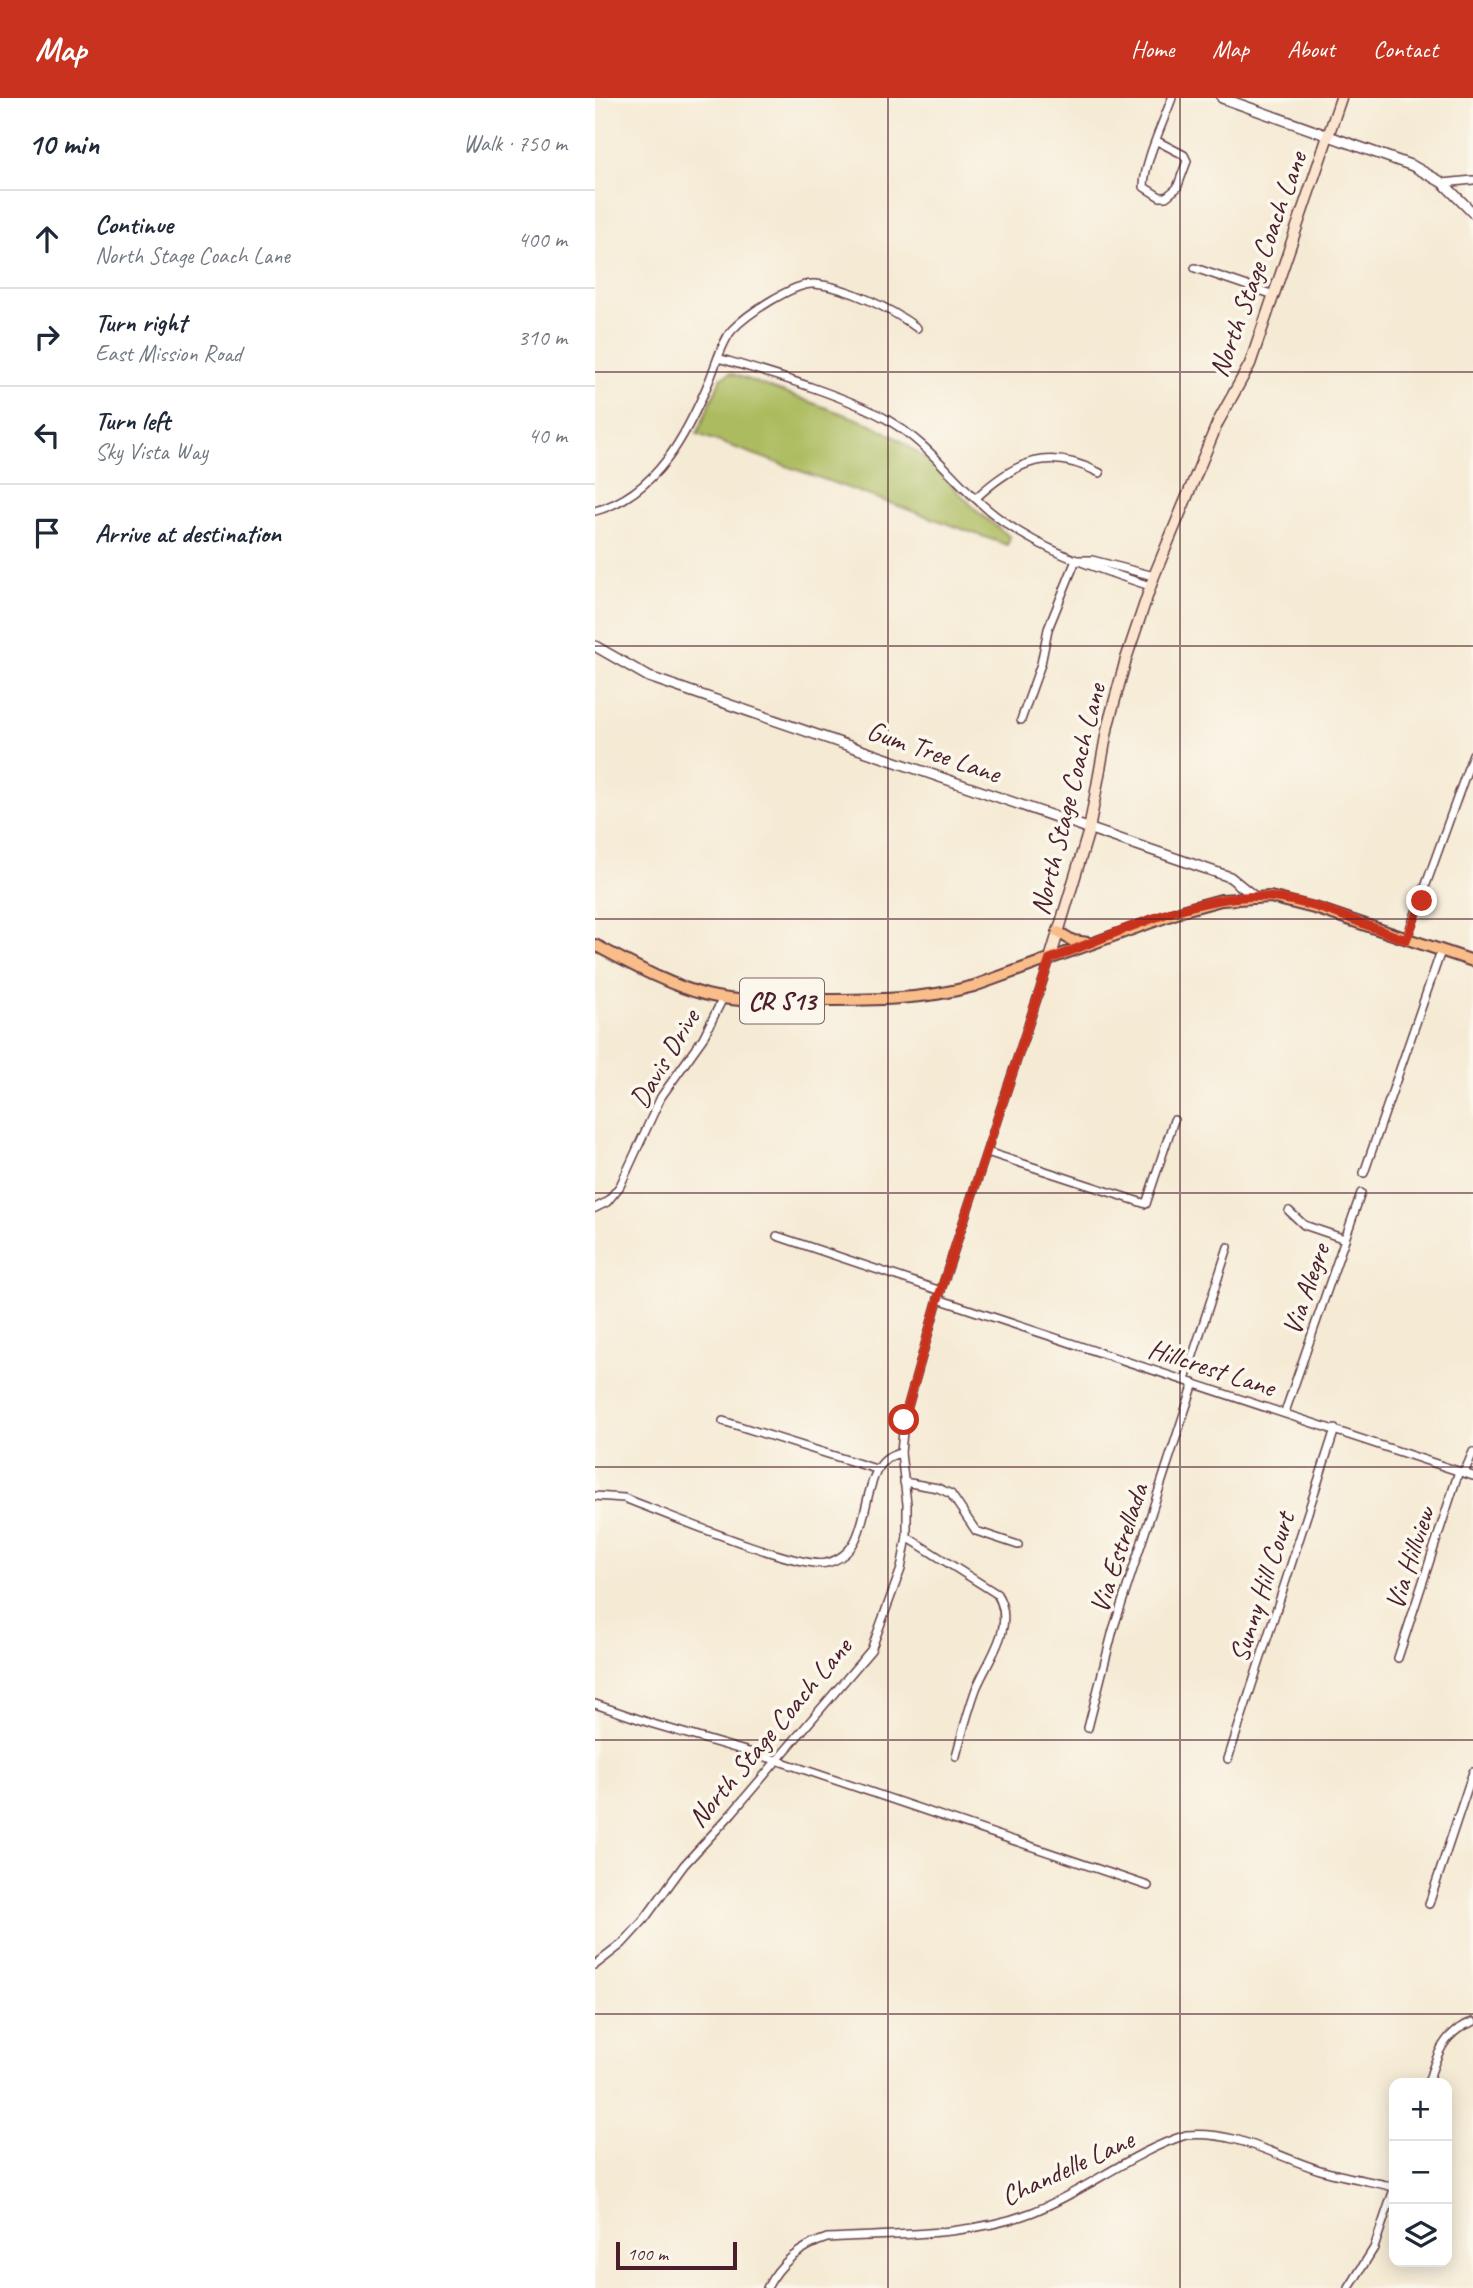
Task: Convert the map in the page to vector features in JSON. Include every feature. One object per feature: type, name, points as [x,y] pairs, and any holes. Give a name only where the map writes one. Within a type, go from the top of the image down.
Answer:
[{"type":"main road","name":"North Stage Coach Lane","points":[[1050,959],[1089,830],[1108,725],[1152,581],[1218,422],[1250,364],[1341,98]]},
{"type":"main road","name":"CR S13","points":[[595,945],[666,981],[723,998],[904,999],[942,995],[1188,908],[1221,900],[1270,897],[1318,909],[1473,961]]},
{"type":"main road","points":[[1058,932],[1073,941],[1091,944]]},
{"type":"street","points":[[1157,141],[1184,155],[1187,161],[1177,188],[1166,197],[1160,197],[1144,187],[1157,141],[1172,98]]},
{"type":"street","points":[[1222,98],[1413,166],[1443,183],[1473,213]]},
{"type":"street","points":[[1443,183],[1473,180]]},
{"type":"street","points":[[1195,268],[1274,295]]},
{"type":"street","points":[[595,511],[636,491],[667,462],[686,430],[732,330],[785,292],[813,284],[868,300],[900,314],[917,328]]},
{"type":"street","points":[[718,358],[887,419],[929,449],[995,515],[1024,534],[1076,559],[1092,559],[1152,581]]},
{"type":"street","points":[[977,497],[1017,467],[1048,457],[1078,461],[1100,473]]},
{"type":"street","points":[[1021,720],[1041,664],[1048,629],[1076,559]]},
{"type":"street","name":"Gum Tree Lane","points":[[595,646],[649,677],[1230,877],[1256,898]]},
{"type":"street","points":[[1406,940],[1473,754]]},
{"type":"street","points":[[1364,1173],[1441,951]]},
{"type":"street","name":"North Stage Coach Lane","points":[[595,1965],[622,1944],[643,1921],[684,1865],[871,1650],[901,1569],[907,1537],[908,1504],[901,1453],[904,1420],[938,1299],[1050,959]]},
{"type":"street","name":"Davis Drive","points":[[595,1208],[607,1202],[620,1186],[660,1097],[703,1038],[723,998]]},
{"type":"street","points":[[987,1152],[1146,1204],[1174,1120]]},
{"type":"street","points":[[1345,1239],[1360,1193]]},
{"type":"street","name":"Via Alegre","points":[[1285,1412],[1345,1239],[1304,1225],[1289,1211]]},
{"type":"street","points":[[777,1236],[941,1291]]},
{"type":"street","points":[[1185,1380],[1228,1247]]},
{"type":"street","name":"Hillcrest Lane","points":[[938,1299],[1473,1476]]},
{"type":"street","name":"Via Estrellada","points":[[1088,1728],[1113,1630],[1194,1382]]},
{"type":"street","points":[[723,1422],[876,1469]]},
{"type":"street","name":"Sunny Hill Court","points":[[1229,1759],[1335,1429]]},
{"type":"street","name":"Via Hillview","points":[[1398,1658],[1462,1472],[1473,1452]]},
{"type":"street","points":[[595,1496],[624,1498],[790,1559],[822,1564],[832,1562],[854,1545],[876,1469],[888,1455],[901,1453]]},
{"type":"street","points":[[904,1482],[938,1488],[951,1494],[976,1531],[1018,1545]]},
{"type":"street","points":[[907,1537],[997,1594],[1002,1603],[1004,1623],[1000,1639],[977,1688],[955,1756]]},
{"type":"street","points":[[595,1704],[776,1760],[1149,1886]]},
{"type":"street","points":[[1429,1904],[1473,1772]]},
{"type":"street","points":[[1430,2078],[1443,2044],[1453,2030],[1473,2022]]},
{"type":"street","name":"Chandelle Lane","points":[[767,2288],[775,2271],[814,2242],[827,2238],[946,2231],[1002,2221],[1034,2211],[1186,2135],[1210,2132],[1230,2136],[1321,2170],[1389,2187]]},
{"type":"street","points":[[1349,2288],[1374,2248],[1389,2203]]},
{"type":"green space","points":[[730,373],[871,424],[902,441],[929,462],[979,513],[1010,537],[1007,545],[697,434],[721,378]]},
{"type":"route","points":[[904,1420],[938,1299],[1050,959],[1188,908],[1221,900],[1249,898],[1270,897],[1318,909],[1406,940],[1422,901]]}]
